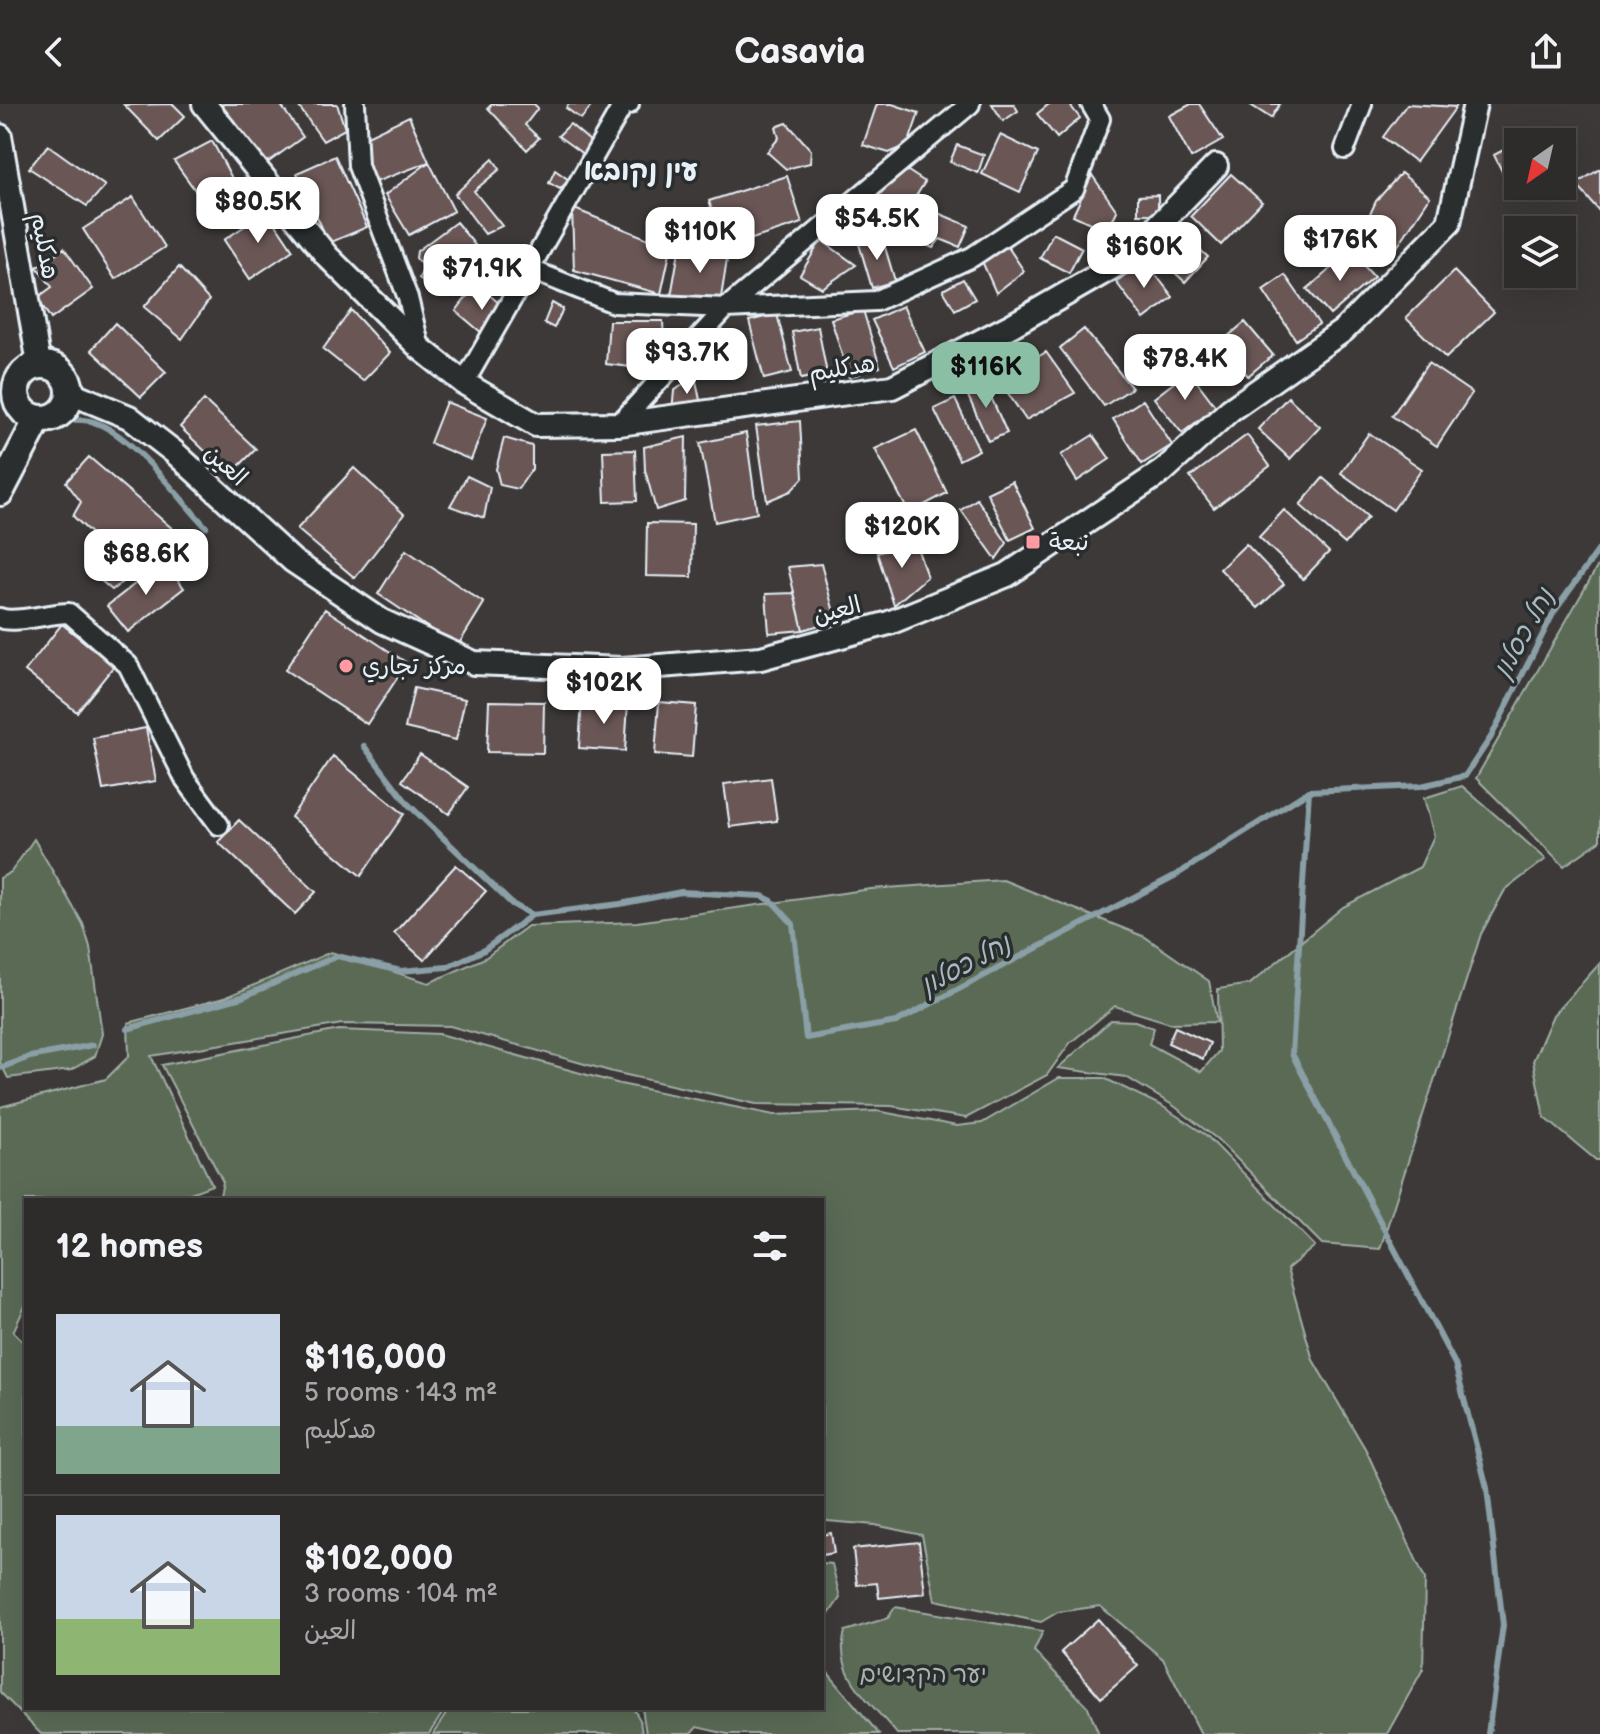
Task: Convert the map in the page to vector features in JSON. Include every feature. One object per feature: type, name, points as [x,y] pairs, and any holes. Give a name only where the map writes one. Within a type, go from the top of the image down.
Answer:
[{"type":"main road","points":[[39,364],[49,365],[65,375],[71,393],[60,414],[38,419],[22,409],[15,391],[22,374],[39,364]]},
{"type":"main road","points":[[0,492],[38,419]]},
{"type":"street","name":"هدكليم","points":[[204,104],[327,256],[420,348],[464,383],[536,425],[619,424],[763,407],[892,387],[1012,325],[1125,260],[1216,166]]},
{"type":"street","points":[[355,104],[358,166],[408,298],[420,348]]},
{"type":"street","points":[[464,383],[623,105],[629,104]]},
{"type":"street","points":[[619,424],[726,308],[970,104]]},
{"type":"street","points":[[1345,149],[1362,104]]},
{"type":"street","name":"العين","points":[[71,393],[129,417],[174,452],[293,561],[382,621],[474,663],[622,669],[761,658],[889,623],[1007,575],[1163,471],[1230,410],[1344,330],[1449,223],[1475,104]]},
{"type":"street","points":[[529,269],[614,303],[726,308],[876,301],[951,270],[1011,234],[1074,189],[1096,111]]},
{"type":"street","name":"هدكليم","points":[[0,136],[39,364]]},
{"type":"street","points":[[0,618],[11,623],[43,613],[69,613],[128,665],[185,779],[219,825]]},
{"type":"green space","points":[[1600,562],[1600,841],[1564,866],[1476,778]]},
{"type":"green space","points":[[1462,786],[1546,859],[1505,890],[1481,934],[1380,1249],[1322,1244],[1217,1139],[1174,1106],[1126,1077],[1058,1068],[1111,1020],[1135,1021],[1154,1028],[1149,1044],[1201,1072],[1219,1051],[1218,989],[1250,984],[1343,907],[1420,867],[1434,836],[1424,798]]},
{"type":"green space","points":[[34,839],[83,924],[90,947],[102,1034],[95,1056],[71,1070],[8,1078],[0,1062],[0,878],[11,872]]},
{"type":"green space","points":[[1003,880],[1145,937],[1209,981],[1217,1022],[1170,1023],[1115,1006],[1070,1043],[1047,1075],[966,1118],[891,1106],[756,1104],[613,1072],[450,1026],[342,1024],[151,1056],[212,1185],[177,1198],[24,1198],[24,1308],[13,1332],[24,1343],[24,1710],[445,1710],[429,1734],[41,1734],[0,1692],[0,1107],[106,1079],[129,1056],[128,1023],[224,998],[331,952],[429,983],[485,958],[528,926],[637,922],[871,889]]},
{"type":"green space","points":[[1600,963],[1600,1160],[1596,1160],[1544,1117],[1533,1061],[1553,1015]]},
{"type":"green space","points":[[339,1030],[440,1034],[620,1084],[774,1115],[877,1111],[957,1126],[982,1123],[1059,1078],[1104,1078],[1162,1106],[1206,1135],[1315,1246],[1287,1269],[1313,1360],[1366,1450],[1425,1579],[1423,1669],[1387,1734],[1201,1734],[1163,1659],[1100,1606],[1058,1612],[1041,1622],[935,1600],[922,1535],[875,1525],[827,1521],[824,1517],[824,1198],[219,1198],[223,1182],[162,1065]]},
{"type":"green space","points":[[824,1563],[832,1564],[840,1598],[824,1621]]},
{"type":"green space","name":"יער הקדושים","points":[[895,1607],[1043,1631],[1034,1651],[1088,1707],[1099,1734],[897,1734],[857,1688],[845,1662],[843,1647],[845,1631],[888,1618]]},
{"type":"green space","points":[[824,1668],[879,1734],[727,1734],[697,1727],[691,1734],[646,1734],[642,1710],[824,1710]]},
{"type":"green space","points":[[449,1710],[634,1710],[640,1720],[642,1734],[433,1734]]},
{"type":"building","points":[[173,104],[185,116],[159,141],[124,105]]},
{"type":"building","points":[[280,104],[303,137],[263,166],[221,106]]},
{"type":"building","points":[[297,104],[337,104],[345,129],[323,141]]},
{"type":"building","points":[[492,104],[534,104],[538,108],[525,125],[539,138],[527,150],[488,108]]},
{"type":"building","points":[[569,104],[593,104],[581,119],[566,108]]},
{"type":"building","points":[[877,104],[892,104],[919,113],[908,145],[889,153],[863,145]]},
{"type":"building","points":[[992,104],[1014,104],[1018,111],[1003,121]]},
{"type":"building","points":[[1049,104],[1069,104],[1080,118],[1057,138],[1037,114]]},
{"type":"building","points":[[1191,104],[1199,104],[1223,140],[1191,158],[1169,116]]},
{"type":"building","points":[[1249,104],[1280,104],[1271,118]]},
{"type":"building","points":[[1407,104],[1456,107],[1416,162],[1383,137]]},
{"type":"building","points":[[409,116],[429,162],[373,183],[363,138]]},
{"type":"building","points":[[787,123],[811,150],[810,163],[786,169],[767,152],[779,138],[776,127]]},
{"type":"building","points":[[570,124],[591,142],[583,154],[558,136]]},
{"type":"building","points":[[1000,135],[1038,153],[1020,192],[982,174]]},
{"type":"building","points":[[212,141],[234,182],[203,201],[174,161]]},
{"type":"building","points":[[48,145],[105,186],[87,206],[29,168]]},
{"type":"building","points":[[957,145],[984,155],[978,173],[950,162]]},
{"type":"building","points":[[1504,150],[1504,175],[1494,155]]},
{"type":"building","points":[[335,156],[367,227],[329,243],[297,173]]},
{"type":"building","points":[[493,159],[500,169],[474,191],[502,226],[485,234],[455,194]]},
{"type":"building","points":[[429,162],[454,211],[409,235],[385,195]]},
{"type":"building","points":[[905,169],[925,182],[916,196],[900,210],[878,201],[884,185]]},
{"type":"building","points":[[1600,169],[1600,212],[1576,184]]},
{"type":"building","points":[[555,170],[569,180],[560,189],[549,183]]},
{"type":"building","points":[[1401,173],[1430,197],[1397,247],[1366,223],[1376,201]]},
{"type":"building","points":[[1231,174],[1262,202],[1221,245],[1191,216]]},
{"type":"building","points":[[1092,175],[1117,211],[1107,231],[1073,215]]},
{"type":"building","points":[[787,176],[802,223],[724,248],[709,201]]},
{"type":"building","points":[[1158,195],[1158,214],[1138,214],[1138,196]]},
{"type":"building","points":[[133,197],[165,247],[115,279],[83,229]]},
{"type":"building","points":[[919,205],[969,226],[960,247],[940,239],[933,248],[906,236]]},
{"type":"building","points":[[572,208],[671,248],[661,294],[574,270]]},
{"type":"building","points":[[267,211],[293,250],[250,279],[224,240]]},
{"type":"building","points":[[456,222],[493,267],[458,290],[448,284],[440,294],[419,278],[424,268],[416,258],[417,251]]},
{"type":"building","points":[[1053,233],[1082,248],[1069,273],[1040,258]]},
{"type":"building","points":[[1182,233],[1208,257],[1185,282],[1159,258]]},
{"type":"building","points":[[882,237],[895,281],[872,288],[859,244]]},
{"type":"building","points":[[821,240],[856,265],[822,288],[800,275]]},
{"type":"building","points":[[1006,244],[1024,271],[996,293],[981,259]]},
{"type":"building","points":[[680,245],[728,253],[720,304],[671,296]]},
{"type":"building","points":[[64,248],[93,289],[51,319],[37,298],[52,287],[37,267]]},
{"type":"building","points":[[1351,251],[1374,277],[1330,315],[1307,289]]},
{"type":"building","points":[[1144,260],[1173,297],[1144,319],[1116,282]]},
{"type":"building","points":[[179,267],[209,300],[182,339],[144,307]]},
{"type":"building","points":[[1454,271],[1494,312],[1446,358],[1406,318]]},
{"type":"building","points":[[1285,275],[1319,324],[1296,340],[1263,290]]},
{"type":"building","points":[[963,279],[975,299],[955,310],[943,290]]},
{"type":"building","points":[[481,288],[506,309],[489,339],[456,311],[469,294],[476,296]]},
{"type":"building","points":[[552,303],[563,309],[554,328],[544,323]]},
{"type":"building","points":[[903,306],[925,352],[894,367],[872,320]]},
{"type":"building","points":[[351,310],[390,353],[363,381],[323,349]]},
{"type":"building","points":[[863,310],[880,367],[849,377],[831,319]]},
{"type":"building","points":[[777,314],[792,372],[764,379],[749,321]]},
{"type":"building","points":[[609,321],[663,321],[664,343],[648,369],[606,364]]},
{"type":"building","points":[[1245,322],[1273,355],[1248,376],[1220,343]]},
{"type":"building","points":[[115,323],[166,372],[141,397],[91,350]]},
{"type":"building","points":[[818,327],[827,374],[801,379],[792,332]]},
{"type":"building","points":[[1084,329],[1132,388],[1104,406],[1060,348]]},
{"type":"building","points":[[1046,352],[1075,393],[1026,420],[999,380]]},
{"type":"building","points":[[1428,363],[1472,393],[1437,446],[1392,416]]},
{"type":"building","points":[[1189,371],[1216,407],[1182,433],[1154,398]]},
{"type":"building","points":[[695,376],[701,405],[672,411],[674,391]]},
{"type":"building","points":[[983,379],[1007,433],[988,441],[964,387]]},
{"type":"building","points":[[1288,397],[1320,427],[1290,459],[1258,429]]},
{"type":"building","points":[[955,399],[979,450],[959,460],[934,409]]},
{"type":"building","points":[[204,400],[256,449],[230,475],[180,427]]},
{"type":"building","points":[[1143,400],[1172,445],[1142,464],[1113,419]]},
{"type":"building","points":[[446,402],[487,418],[471,460],[430,443]]},
{"type":"building","points":[[800,421],[803,478],[791,491],[767,501],[756,426]]},
{"type":"building","points":[[916,430],[947,493],[909,513],[875,449]]},
{"type":"building","points":[[746,433],[757,513],[715,522],[700,443]]},
{"type":"building","points":[[1369,433],[1422,469],[1393,510],[1341,473]]},
{"type":"building","points":[[1093,435],[1110,459],[1077,481],[1061,455]]},
{"type":"building","points":[[1247,435],[1270,466],[1214,508],[1190,477]]},
{"type":"building","points":[[686,437],[685,501],[656,510],[645,470],[644,447]]},
{"type":"building","points":[[504,438],[532,446],[532,469],[518,489],[500,485],[496,469]]},
{"type":"building","points":[[635,450],[637,501],[605,502],[603,451]]},
{"type":"building","points":[[89,457],[181,536],[112,590],[99,579],[109,562],[94,554],[103,545],[73,516],[81,502],[66,482]]},
{"type":"building","points":[[354,468],[404,514],[355,578],[297,529]]},
{"type":"building","points":[[467,476],[490,487],[484,518],[450,506]]},
{"type":"building","points":[[1323,478],[1368,517],[1345,544],[1300,505]]},
{"type":"building","points":[[1012,481],[1035,528],[1010,540],[987,493]]},
{"type":"building","points":[[977,499],[1007,543],[996,559],[961,510]]},
{"type":"building","points":[[1284,510],[1329,552],[1303,579],[1259,537]]},
{"type":"building","points":[[647,523],[693,524],[692,577],[646,576]]},
{"type":"building","points":[[915,541],[927,577],[894,605],[877,553]]},
{"type":"building","points":[[1246,544],[1284,584],[1258,608],[1220,569]]},
{"type":"building","points":[[406,550],[484,603],[457,647],[378,594]]},
{"type":"building","points":[[164,561],[184,588],[128,632],[107,606]]},
{"type":"building","points":[[821,564],[836,620],[803,630],[788,567]]},
{"type":"building","points":[[794,593],[803,630],[769,633],[766,594]]},
{"type":"building","name":"مركز تجاري","points":[[325,609],[407,663],[367,724],[285,670]]},
{"type":"building","points":[[62,624],[114,666],[77,712],[25,671]]},
{"type":"building","points":[[414,688],[465,699],[456,740],[405,728]]},
{"type":"building","points":[[582,700],[628,703],[625,751],[579,748]]},
{"type":"building","points":[[489,701],[544,702],[543,753],[487,752]]},
{"type":"building","points":[[659,702],[696,705],[692,757],[655,754]]},
{"type":"building","points":[[146,728],[156,781],[103,790],[93,738]]},
{"type":"building","points":[[420,754],[468,787],[449,814],[402,781]]},
{"type":"building","points":[[333,756],[404,814],[361,876],[291,817]]},
{"type":"building","points":[[771,778],[777,821],[730,827],[724,784]]},
{"type":"building","points":[[239,820],[316,892],[295,914],[218,842]]},
{"type":"building","points":[[456,865],[486,891],[424,960],[394,933]]},
{"type":"building","points":[[1175,1027],[1210,1043],[1203,1059],[1168,1043]]},
{"type":"building","points":[[831,1533],[834,1553],[824,1555],[824,1535]]},
{"type":"building","points":[[919,1542],[925,1593],[879,1598],[877,1583],[857,1585],[853,1549]]},
{"type":"building","points":[[1098,1619],[1138,1666],[1101,1698],[1061,1652]]},
{"type":"waterway","points":[[59,420],[90,421],[121,437],[152,466],[206,527]]},
{"type":"waterway","name":"נחל כסלון","points":[[364,746],[408,804],[512,904],[532,915],[620,904],[681,892],[762,896],[772,901],[793,924],[806,1038],[896,1022],[1176,875],[1309,791],[1421,786],[1465,776],[1491,737],[1554,612],[1600,548]]},
{"type":"waterway","points":[[1309,791],[1292,1054],[1455,1364],[1487,1488],[1503,1625],[1488,1734]]},
{"type":"waterway","points":[[127,1029],[242,997],[337,956],[401,971],[447,967],[484,950],[532,915]]},
{"type":"waterway","points":[[0,1068],[30,1057],[93,1045]]},
{"type":"place","name":"نبعة","points":[[1033,542]]},
{"type":"place","name":"مركز تجاري","points":[[346,666]]},
{"type":"district","name":"עין נקובא","points":[[641,170]]}]
